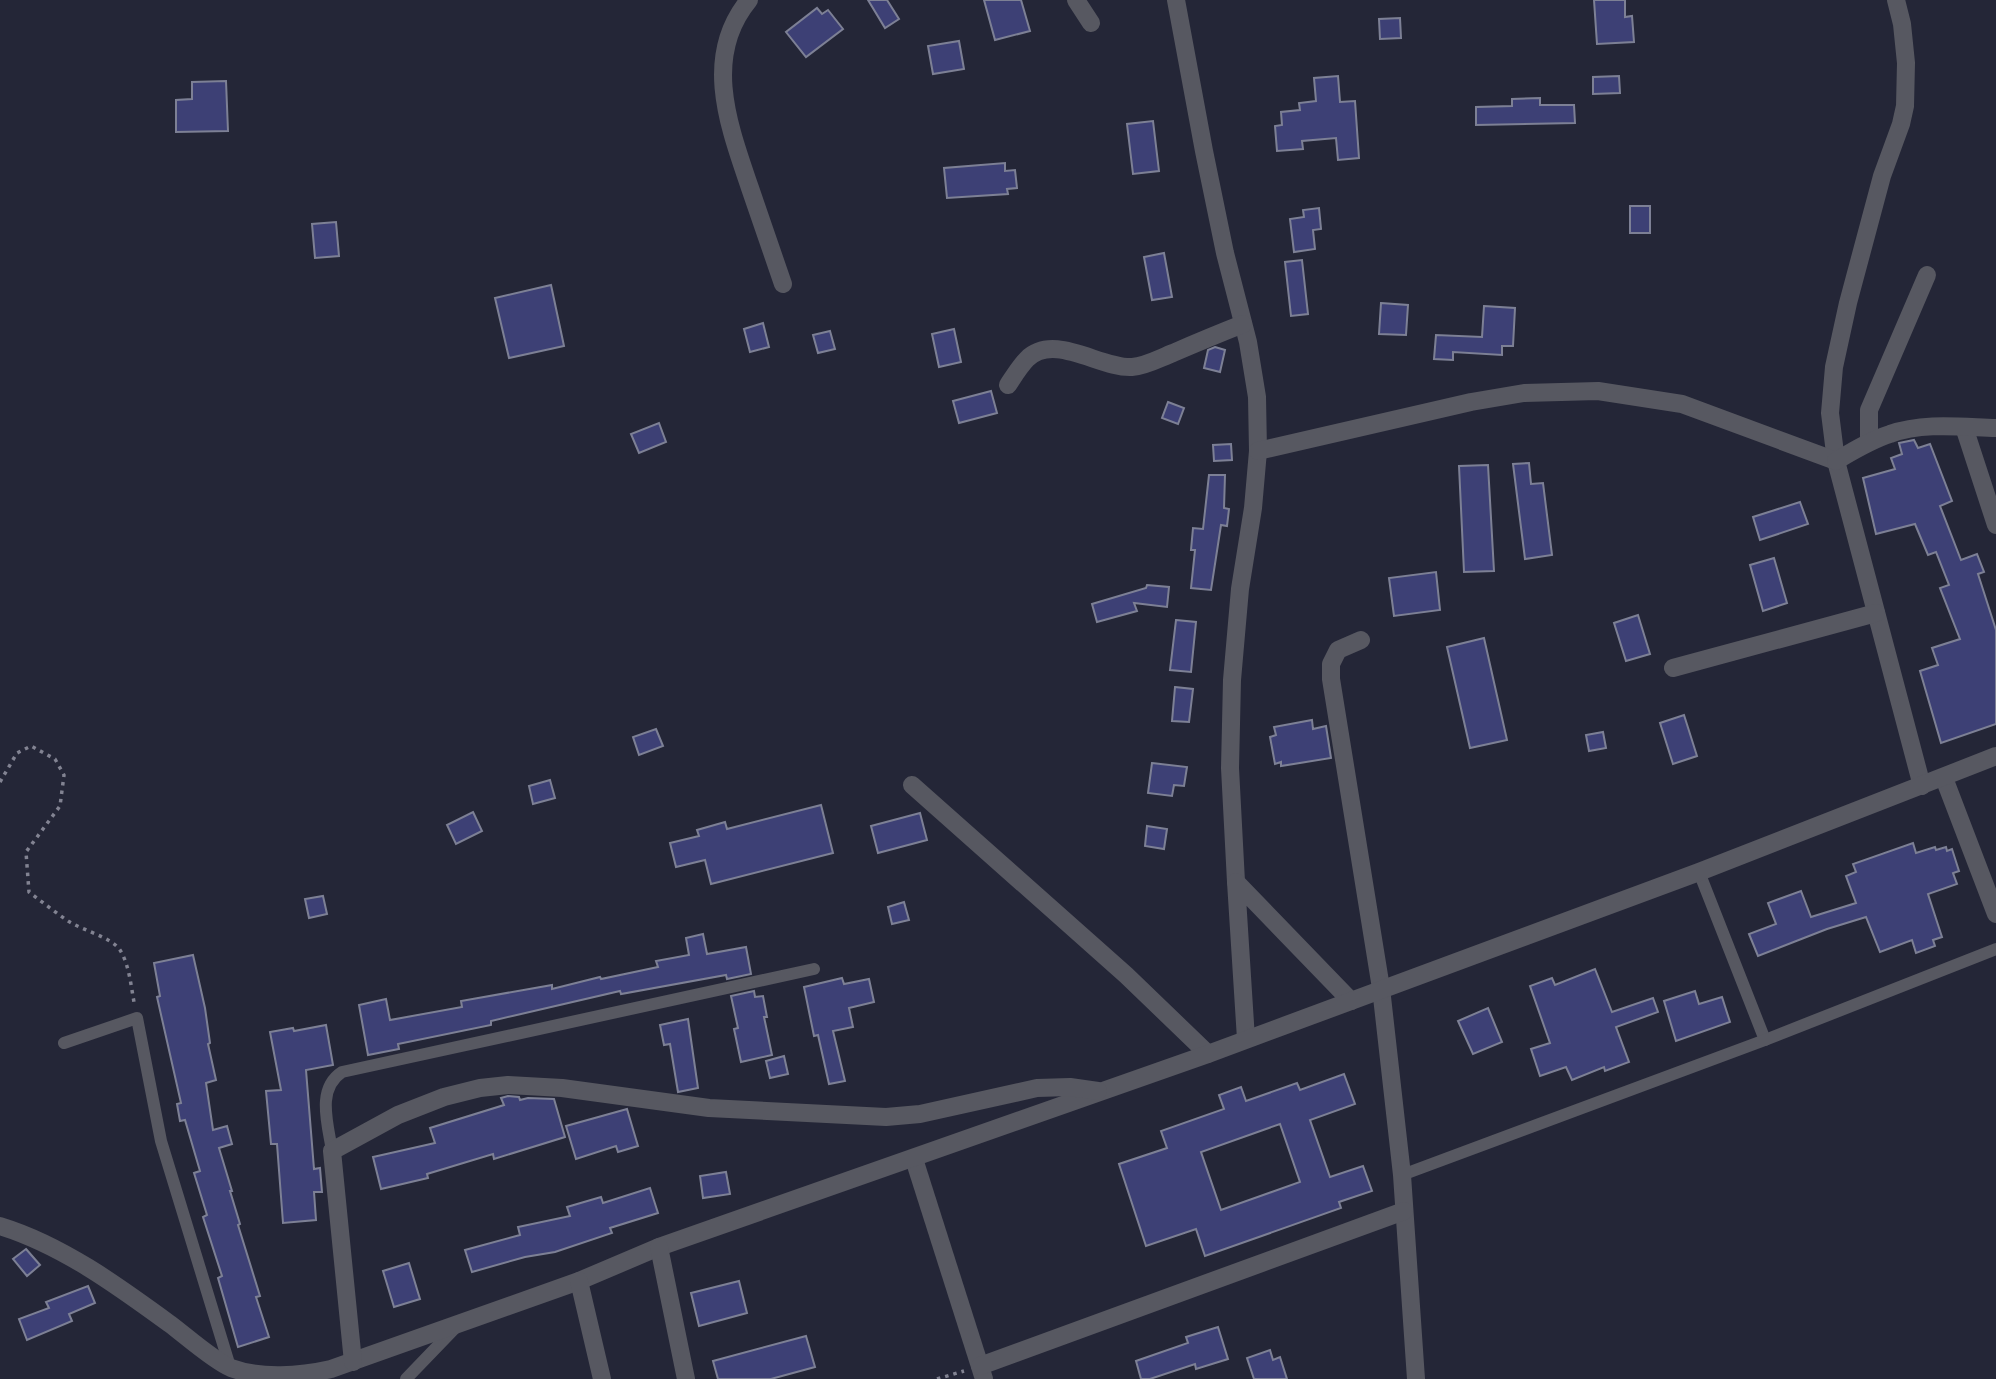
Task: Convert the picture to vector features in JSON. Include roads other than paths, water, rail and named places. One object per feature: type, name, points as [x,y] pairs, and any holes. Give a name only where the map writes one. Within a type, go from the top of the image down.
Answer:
[{"type":"street","points":[[749,0],[741,9],[729,34],[722,61],[722,85],[734,142],[783,284]]},
{"type":"street","points":[[1076,0],[1091,23]]},
{"type":"street","points":[[1176,0],[1204,151],[1254,370],[1258,451],[1253,508],[1240,589],[1232,680],[1230,768],[1246,1039]]},
{"type":"street","points":[[1896,0],[1902,24],[1906,63],[1905,106],[1882,176],[1848,303],[1834,367],[1830,413],[1836,461],[1922,786]]},
{"type":"street","points":[[1869,442],[1869,410],[1927,275]]},
{"type":"street","points":[[1008,385],[1029,357],[1039,352],[1066,350],[1104,363],[1133,367],[1243,324]]},
{"type":"street","points":[[1258,451],[1471,402],[1524,393],[1598,391],[1682,404],[1836,461]]},
{"type":"street","points":[[1836,461],[1893,432],[1964,427],[1996,428]]},
{"type":"street","points":[[1964,427],[1996,525]]},
{"type":"street","points":[[1673,668],[1876,613]]},
{"type":"street","points":[[1361,640],[1338,650],[1331,664],[1331,679],[1381,988],[1402,1175],[1416,1379]]},
{"type":"street","points":[[0,1226],[53,1248],[97,1274],[234,1374],[303,1375],[354,1362],[579,1281],[659,1247],[1208,1054],[1699,872],[1996,756]]},
{"type":"street","points":[[1944,778],[1996,914]]},
{"type":"street","points":[[912,785],[1126,975],[1208,1054]]},
{"type":"street","points":[[1236,882],[1350,1001]]},
{"type":"street","points":[[354,1362],[332,1151],[398,1115],[444,1097],[480,1088],[562,1088],[709,1108],[886,1117],[920,1114],[1037,1088],[1070,1087],[1102,1091]]},
{"type":"street","points":[[914,1159],[982,1373],[1404,1211]]},
{"type":"street","points":[[659,1247],[686,1379]]},
{"type":"street","points":[[579,1281],[602,1379]]},
{"type":"lane","points":[[1699,872],[1765,1040]]},
{"type":"lane","points":[[1402,1175],[1765,1040],[1996,948]]},
{"type":"lane","points":[[332,1151],[325,1101],[329,1084],[342,1072],[814,969]]},
{"type":"lane","points":[[64,1043],[137,1018],[161,1141],[234,1374]]},
{"type":"lane","points":[[406,1379],[459,1324]]}]
